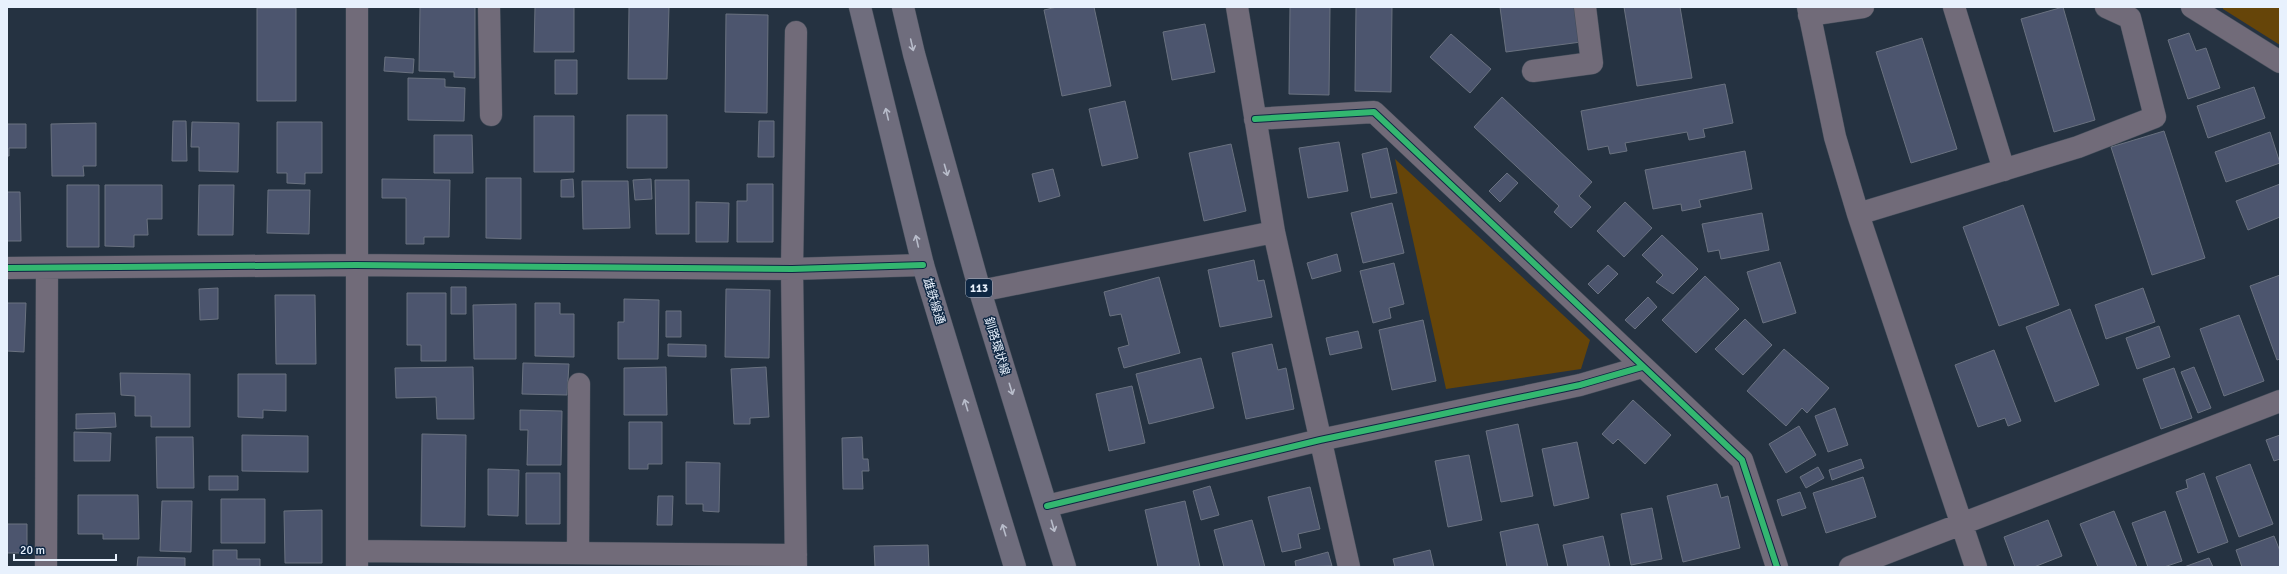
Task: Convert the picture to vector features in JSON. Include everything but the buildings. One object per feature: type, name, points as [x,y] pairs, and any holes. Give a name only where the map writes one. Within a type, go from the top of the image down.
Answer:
[{"type":"main road","name":"雄鉄線通","points":[[860,7],[923,266],[1015,567]]},
{"type":"main road","name":"釧路環状線","points":[[903,7],[914,54],[980,291],[1047,506],[1064,567]]},
{"type":"street","points":[[357,7],[357,559],[578,553],[796,561],[792,269],[796,32]]},
{"type":"street","points":[[489,7],[491,115]]},
{"type":"street","points":[[1237,7],[1274,232],[1349,567]]},
{"type":"street","points":[[1533,71],[1592,63],[1585,7]]},
{"type":"street","points":[[1864,7],[1808,11],[1835,137],[1858,214],[1976,567]]},
{"type":"street","points":[[1954,7],[2004,170]]},
{"type":"street","points":[[1858,214],[2078,147],[2155,117],[2130,18],[2106,7]]},
{"type":"street","points":[[2192,7],[2280,62]]},
{"type":"street","points":[[1255,119],[1374,112],[1742,460],[1777,567]]},
{"type":"street","points":[[980,291],[1274,232]]},
{"type":"street","points":[[7,268],[356,265],[792,269],[923,266]]},
{"type":"street","points":[[46,567],[47,268]]},
{"type":"street","points":[[1047,506],[1320,440],[1580,385],[1642,367]]},
{"type":"street","points":[[578,553],[580,384]]},
{"type":"street","points":[[1850,567],[2280,401]]},
{"type":"shaded area","points":[[2223,7],[2280,7],[2280,45],[2223,9]]},
{"type":"shaded area","points":[[1395,159],[1590,340],[1581,369],[1446,389]]},
{"type":"cycle path","points":[[1255,119],[1374,112],[1742,460],[1777,567]]},
{"type":"cycle path","points":[[7,268],[356,265],[792,269],[923,265]]},
{"type":"cycle path","points":[[1047,506],[1320,440],[1580,385],[1642,367]]}]
